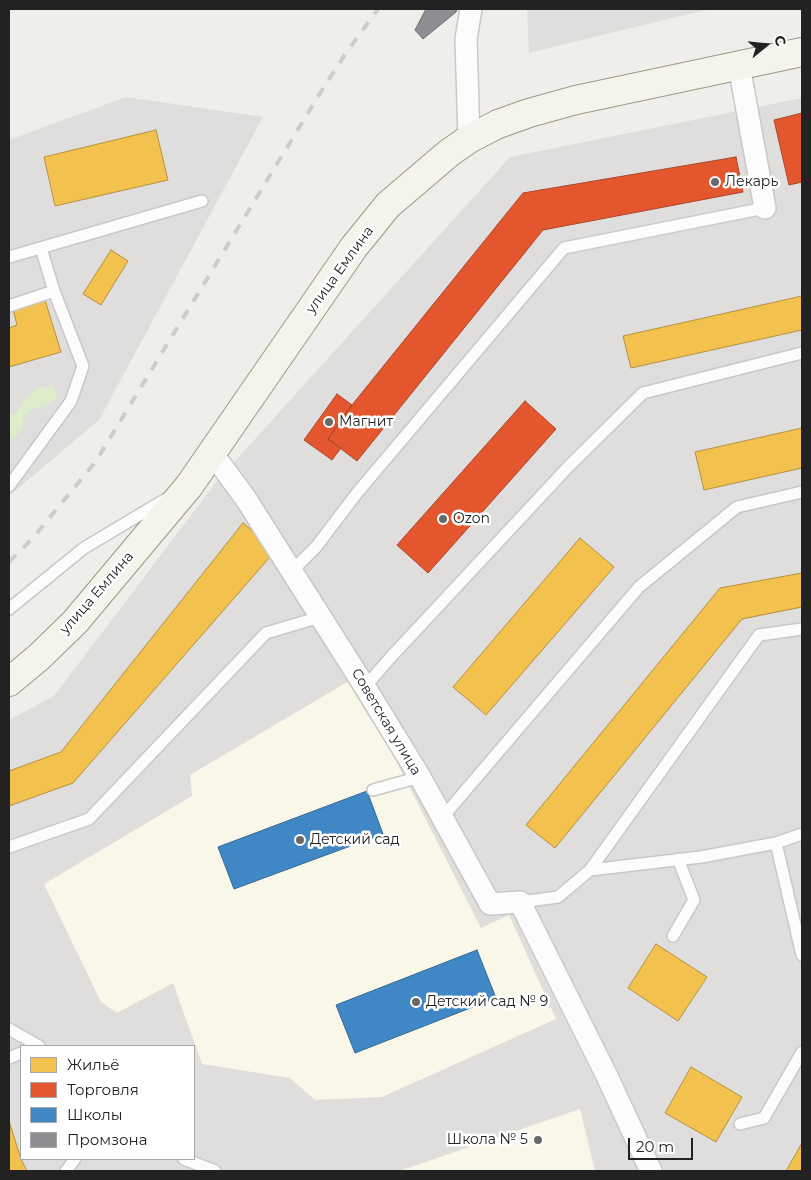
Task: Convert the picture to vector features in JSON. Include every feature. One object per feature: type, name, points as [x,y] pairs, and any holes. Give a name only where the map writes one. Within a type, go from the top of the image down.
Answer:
[{"type":"street","points":[[469,139],[466,39],[471,9]]},
{"type":"street","name":"улица Емлина","points":[[9,682],[39,657],[75,622],[189,486],[213,454],[354,247],[388,205],[418,178],[469,139],[498,124],[576,100],[802,52]]},
{"type":"street","points":[[739,66],[765,208]]},
{"type":"street","name":"Советская улица","points":[[213,454],[246,499],[365,687],[420,777],[490,904],[520,902]]},
{"type":"street","points":[[520,902],[606,1074],[651,1171]]},
{"type":"lane","points":[[9,257],[202,201]]},
{"type":"lane","points":[[292,571],[316,546],[357,493],[564,248],[765,208]]},
{"type":"lane","points":[[11,479],[71,401],[83,366],[54,291],[41,248]]},
{"type":"lane","points":[[9,306],[54,291]]},
{"type":"lane","points":[[365,687],[569,466],[643,393],[802,353]]},
{"type":"lane","points":[[9,609],[84,548],[189,486]]},
{"type":"lane","points":[[442,818],[639,587],[737,507],[802,492]]},
{"type":"lane","points":[[9,847],[89,819],[266,633],[320,616]]},
{"type":"lane","name":"Советская улица","points":[[520,902],[558,897],[590,870],[759,635],[802,629]]},
{"type":"lane","points":[[373,790],[420,777]]},
{"type":"lane","points":[[590,870],[678,860],[776,843],[802,834]]},
{"type":"lane","points":[[776,843],[802,955]]},
{"type":"lane","points":[[673,936],[694,900],[678,860]]},
{"type":"lane","points":[[9,1029],[36,1045]]},
{"type":"lane","points":[[740,1124],[764,1118],[802,1052]]},
{"type":"lane","points":[[66,1171],[74,1160]]},
{"type":"lane","points":[[187,1160],[215,1171]]},
{"type":"shaded area","points":[[527,9],[709,9],[529,53]]},
{"type":"shaded area","points":[[126,97],[263,117],[99,420],[9,496],[9,140]]},
{"type":"shaded area","points":[[802,98],[802,1171],[9,1171],[9,720],[54,696],[217,481],[510,157]]},
{"type":"shaded area","points":[[354,678],[481,928],[509,915],[556,1019],[382,1097],[315,1100],[290,1078],[202,1064],[173,983],[117,1013],[101,1002],[44,884],[192,796],[190,775]]},
{"type":"shaded area","name":"Школа № 5","points":[[580,1109],[595,1171],[399,1171]]},
{"type":"green space","points":[[38,387],[54,387],[57,397],[53,402],[29,411],[23,418],[23,428],[14,438],[9,438],[9,413],[16,414],[23,401]]},
{"type":"building: Жильё","points":[[156,130],[168,180],[55,206],[44,157]]},
{"type":"building: Жильё","points":[[111,250],[128,261],[101,305],[83,294]]},
{"type":"building: Жильё","points":[[802,296],[802,330],[631,368],[623,336]]},
{"type":"building: Жильё","points":[[45,300],[61,352],[9,367],[9,328],[17,325],[13,309]]},
{"type":"building: Жильё","points":[[802,428],[802,468],[704,490],[695,452]]},
{"type":"building: Жильё","points":[[243,523],[276,550],[73,783],[9,806],[9,771],[61,752]]},
{"type":"building: Жильё","points":[[580,538],[614,567],[486,715],[453,687]]},
{"type":"building: Жильё","points":[[802,573],[802,607],[742,619],[555,848],[526,825],[720,588]]},
{"type":"building: Жильё","points":[[656,944],[707,977],[678,1021],[628,988]]},
{"type":"building: Жильё","points":[[691,1067],[742,1097],[716,1142],[665,1113]]},
{"type":"building: Жильё","points":[[10,1124],[20,1160],[27,1171],[9,1171]]},
{"type":"building: Жильё","points":[[802,1143],[802,1171],[786,1171]]},
{"type":"building: Торговля","points":[[802,113],[802,182],[789,185],[774,120]]},
{"type":"building: Торговля","points":[[736,157],[743,192],[543,230],[357,461],[328,439],[352,405],[523,193]]},
{"type":"building: Торговля","name":"Магнит","points":[[337,394],[352,405],[328,439],[341,448],[332,460],[304,440]]},
{"type":"building: Торговля","points":[[525,401],[556,429],[428,573],[397,545]]},
{"type":"building: Школы","name":"Детский сад","points":[[367,791],[383,834],[234,889],[218,847]]},
{"type":"building: Школы","name":"Детский сад № 9","points":[[477,950],[496,998],[355,1053],[336,1005]]},
{"type":"building: Промзона","points":[[426,9],[457,9],[456,12],[423,39],[415,30]]},
{"type":"railway","points":[[9,562],[33,538],[96,461],[322,90],[378,9]]},
{"type":"place","name":"Лекарь","points":[[715,182]]},
{"type":"place","name":"Магнит","points":[[329,422]]},
{"type":"place","name":"Ozon","points":[[443,519]]},
{"type":"place","name":"Детский сад","points":[[300,840]]},
{"type":"place","name":"Детский сад № 9","points":[[416,1002]]},
{"type":"place","name":"Школа № 5","points":[[538,1140]]}]
